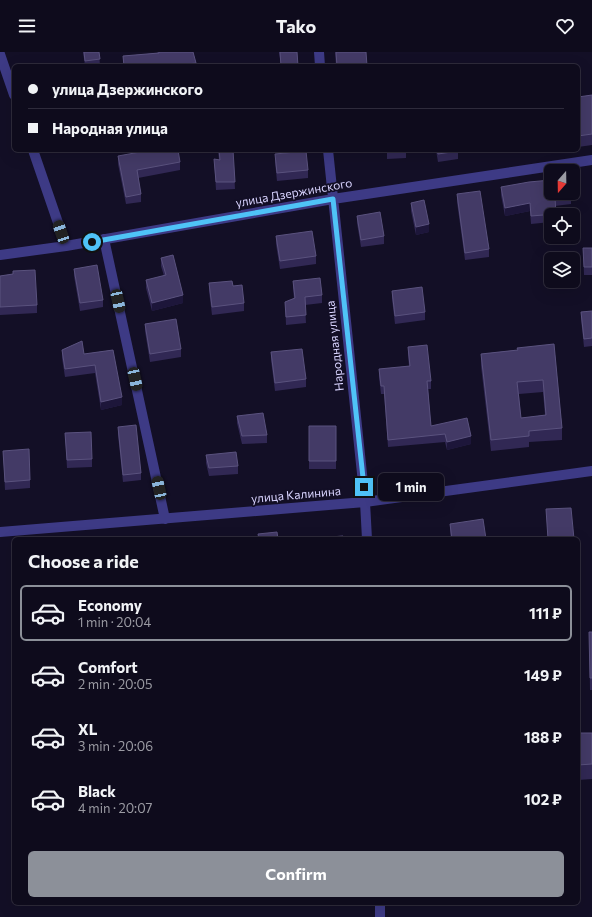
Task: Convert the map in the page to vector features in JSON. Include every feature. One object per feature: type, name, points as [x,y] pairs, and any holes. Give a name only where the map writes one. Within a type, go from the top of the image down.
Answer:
[{"type":"street","points":[[319,52],[320,64]]},
{"type":"street","points":[[0,54],[12,89]]},
{"type":"street","points":[[34,152],[66,246]]},
{"type":"street","name":"Народная улица","points":[[328,152],[368,537]]},
{"type":"street","name":"улица Дзержинского","points":[[0,255],[66,246],[333,199],[592,160]]},
{"type":"street","points":[[104,239],[165,519]]},
{"type":"street","name":"улица Калинина","points":[[0,532],[365,502],[592,471]]},
{"type":"street","points":[[380,905],[380,917]]},
{"type":"building","points":[[84,52],[99,52],[100,59],[85,61]]},
{"type":"building","points":[[193,52],[196,63],[124,64],[123,56]]},
{"type":"building","points":[[280,52],[297,52],[298,64],[281,64]]},
{"type":"building","points":[[336,52],[366,52],[367,64],[337,64]]},
{"type":"building","points":[[592,95],[592,134],[580,136],[580,97]]},
{"type":"building","points":[[140,152],[178,152],[180,162],[137,170],[141,194],[126,197],[118,156]]},
{"type":"building","points":[[219,152],[233,152],[235,182],[216,182],[214,159],[220,160]]},
{"type":"building","points":[[306,152],[308,170],[277,173],[275,154]]},
{"type":"building","points":[[438,152],[451,152],[438,154]]},
{"type":"building","points":[[544,181],[544,200],[555,200],[556,208],[544,208],[544,215],[531,216],[530,203],[505,208],[501,187]]},
{"type":"building","points":[[480,191],[489,249],[465,253],[457,194]]},
{"type":"building","points":[[424,200],[429,224],[416,227],[411,203]]},
{"type":"building","points":[[380,212],[384,236],[361,240],[357,216]]},
{"type":"building","points":[[312,231],[316,256],[280,261],[276,236]]},
{"type":"building","points":[[583,248],[592,248],[592,267],[584,267]]},
{"type":"building","points":[[173,255],[183,295],[152,303],[146,280],[166,275],[161,258]]},
{"type":"building","points":[[97,265],[103,300],[80,303],[74,269]]},
{"type":"building","points":[[35,270],[37,305],[0,307],[0,276],[13,274],[13,271]]},
{"type":"building","points":[[320,278],[322,295],[305,297],[306,315],[286,317],[285,302],[295,298],[293,281]]},
{"type":"building","points":[[232,281],[233,286],[242,285],[244,303],[212,307],[209,283]]},
{"type":"building","points":[[422,287],[425,312],[395,316],[392,291]]},
{"type":"building","points":[[592,311],[592,338],[584,339],[581,312]]},
{"type":"building","points":[[176,319],[181,349],[150,354],[145,324]]},
{"type":"building","points":[[82,341],[84,354],[113,350],[122,397],[101,402],[95,365],[65,369],[62,350]]},
{"type":"building","points":[[554,344],[562,428],[529,431],[529,436],[491,440],[481,354],[518,350],[517,348]],"holes":[[[543,380],[546,415],[521,418],[517,382]]]},
{"type":"building","points":[[427,345],[431,381],[427,381],[431,426],[467,418],[471,436],[447,442],[445,434],[388,440],[384,386],[381,386],[379,369],[410,366],[408,347]]},
{"type":"building","points":[[302,349],[306,379],[275,383],[271,352]]},
{"type":"building","points":[[263,413],[267,435],[242,436],[237,416]]},
{"type":"building","points":[[136,425],[141,473],[123,475],[118,427]]},
{"type":"building","points":[[309,426],[336,426],[336,461],[309,461]]},
{"type":"building","points":[[91,432],[92,459],[67,460],[65,433]]},
{"type":"building","points":[[29,449],[30,480],[5,482],[3,451]]},
{"type":"building","points":[[236,452],[238,466],[209,468],[206,455]]},
{"type":"building","points":[[571,508],[574,537],[548,537],[546,509]]},
{"type":"building","points":[[483,519],[486,537],[452,537],[450,524]]},
{"type":"building","points":[[277,532],[278,537],[259,537],[258,534]]},
{"type":"building","points":[[589,632],[592,632],[592,678],[590,678]]},
{"type":"building","points":[[580,733],[592,733],[592,764],[580,765]]},
{"type":"route","points":[[92,242],[333,199],[364,487]]}]
